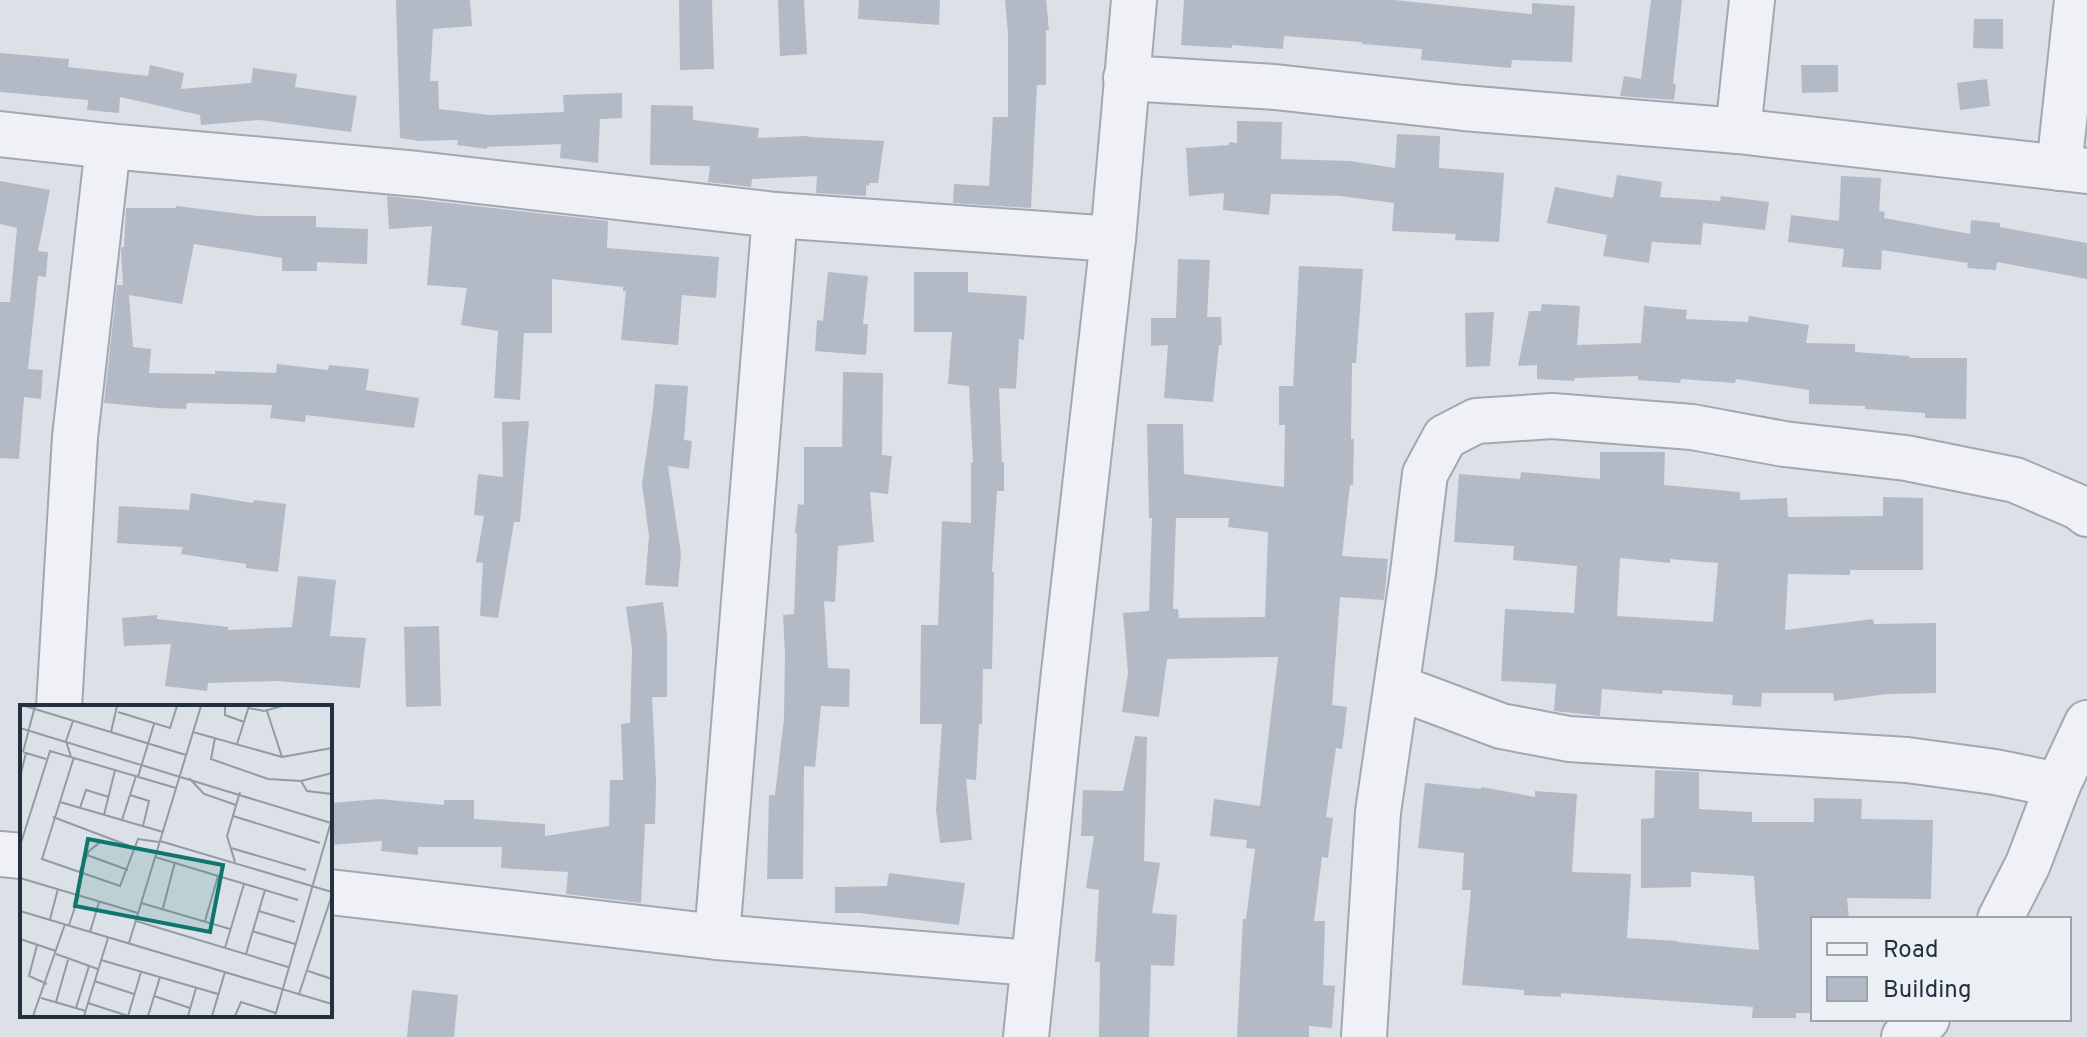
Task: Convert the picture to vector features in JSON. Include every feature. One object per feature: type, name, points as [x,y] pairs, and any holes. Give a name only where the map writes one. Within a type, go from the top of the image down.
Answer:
[{"type":"street","points":[[1026,1037],[1113,239],[1134,0]]},
{"type":"street","points":[[1738,131],[1752,0]]},
{"type":"street","points":[[1126,78],[1275,87],[1464,108],[1738,131],[2073,169],[2077,0]]},
{"type":"street","points":[[0,134],[418,174],[775,215],[1113,239]]},
{"type":"street","points":[[59,705],[75,437],[108,146]]},
{"type":"street","points":[[717,937],[775,215]]},
{"type":"street","points":[[1364,1037],[1378,812],[1425,474],[1445,437],[1476,421],[1552,416],[1677,426],[1784,444],[1906,458],[2015,480],[2078,507],[2087,514]]},
{"type":"street","points":[[1397,687],[1501,726],[1569,739],[1907,760],[1995,772],[2058,785]]},
{"type":"street","points":[[2001,917],[2028,864],[2058,785],[2087,723]]},
{"type":"street","points":[[0,854],[20,856]]},
{"type":"street","points":[[332,892],[717,937],[1032,963]]},
{"type":"street","points":[[1904,1037],[1925,1021]]},
{"type":"building","points":[[396,0],[470,0],[472,26],[433,29],[430,81],[438,81],[439,109],[490,115],[564,112],[563,95],[622,93],[622,118],[600,119],[598,163],[560,158],[561,144],[487,149],[457,145],[458,140],[400,138]]},
{"type":"building","points":[[679,0],[712,0],[714,69],[680,70]]},
{"type":"building","points":[[778,0],[804,0],[807,54],[780,56]]},
{"type":"building","points":[[859,0],[940,0],[939,25],[858,19]]},
{"type":"building","points":[[1005,0],[1046,0],[1049,30],[1046,30],[1046,85],[1037,85],[1031,208],[953,203],[954,184],[989,186],[993,117],[1008,117]]},
{"type":"building","points":[[1184,0],[1394,0],[1532,14],[1532,3],[1575,6],[1572,62],[1512,60],[1511,68],[1421,60],[1422,49],[1284,36],[1283,49],[1181,45]]},
{"type":"building","points":[[1651,0],[1682,0],[1674,100],[1620,96],[1624,76],[1641,79]]},
{"type":"building","points":[[1974,19],[2003,19],[2003,49],[1973,48]]},
{"type":"building","points":[[0,53],[69,59],[68,67],[148,76],[150,65],[184,73],[181,89],[251,83],[253,68],[297,74],[295,87],[357,96],[351,132],[259,120],[201,125],[200,115],[120,97],[119,113],[87,110],[88,100],[0,92]]},
{"type":"building","points":[[1801,65],[1838,65],[1838,92],[1802,93]]},
{"type":"building","points":[[1987,79],[1990,106],[1960,110],[1957,83]]},
{"type":"building","points":[[651,105],[693,106],[693,120],[759,128],[758,138],[808,136],[884,141],[878,183],[866,185],[866,196],[816,193],[817,176],[752,179],[751,187],[708,182],[710,166],[650,165]]},
{"type":"building","points":[[1237,121],[1282,122],[1281,159],[1350,161],[1395,168],[1397,134],[1440,136],[1439,168],[1504,173],[1499,242],[1455,240],[1456,234],[1392,231],[1394,203],[1340,196],[1271,194],[1269,215],[1223,210],[1224,193],[1189,196],[1186,148],[1237,143]]},
{"type":"building","points":[[1617,175],[1662,182],[1660,197],[1720,201],[1721,196],[1769,202],[1765,230],[1703,223],[1701,245],[1652,242],[1649,263],[1603,256],[1607,235],[1547,223],[1555,187],[1613,198]]},
{"type":"building","points":[[1841,176],[1881,178],[1879,211],[1885,212],[1884,218],[1970,234],[1971,220],[2000,223],[2000,227],[2087,243],[2087,279],[1997,262],[1996,270],[1967,268],[1968,263],[1882,250],[1881,270],[1842,267],[1844,249],[1788,242],[1791,215],[1839,221]]},
{"type":"building","points":[[0,181],[50,190],[38,251],[48,252],[46,277],[38,276],[28,369],[43,370],[41,399],[24,397],[19,459],[0,458],[0,302],[10,302],[17,228],[0,224]]},
{"type":"building","points":[[387,196],[608,221],[607,248],[719,257],[716,298],[682,295],[678,345],[621,340],[626,291],[623,287],[552,279],[552,333],[524,333],[520,400],[494,398],[498,331],[461,325],[467,288],[427,285],[432,226],[389,229]]},
{"type":"building","points":[[176,206],[259,216],[316,216],[316,227],[368,229],[367,264],[317,262],[317,271],[282,271],[282,258],[194,244],[182,304],[129,295],[133,347],[151,349],[149,373],[276,373],[277,364],[328,370],[329,365],[369,369],[366,390],[419,398],[414,428],[306,415],[305,422],[270,418],[272,405],[187,403],[186,409],[104,403],[117,285],[123,285],[121,250],[124,247],[126,208]]},
{"type":"building","points":[[1178,259],[1210,260],[1207,317],[1221,317],[1222,345],[1219,345],[1213,402],[1164,398],[1168,345],[1151,346],[1151,318],[1176,318]]},
{"type":"building","points":[[1299,266],[1363,269],[1356,363],[1352,363],[1353,485],[1350,485],[1342,556],[1388,559],[1384,600],[1340,597],[1332,705],[1347,707],[1342,749],[1336,748],[1326,817],[1333,818],[1328,858],[1322,857],[1314,921],[1325,921],[1323,985],[1335,986],[1332,1028],[1309,1026],[1309,1037],[1237,1037],[1243,919],[1246,919],[1255,849],[1246,848],[1247,840],[1210,836],[1214,799],[1260,806],[1278,657],[1167,659],[1159,717],[1122,712],[1128,673],[1123,613],[1149,611],[1152,518],[1149,518],[1147,424],[1183,424],[1184,474],[1284,487],[1285,425],[1279,425],[1279,386],[1293,386]],"holes":[[[1176,518],[1229,518],[1228,527],[1268,532],[1265,617],[1179,618],[1178,609],[1173,609]]]},
{"type":"building","points":[[828,272],[868,276],[863,324],[868,324],[866,355],[815,351],[817,320],[823,321]]},
{"type":"building","points":[[914,272],[968,272],[968,292],[1027,296],[1024,340],[1019,339],[1016,389],[999,388],[1004,491],[997,491],[992,572],[992,669],[983,669],[982,724],[979,724],[976,780],[966,779],[972,840],[940,843],[936,810],[942,724],[920,724],[921,625],[938,625],[942,521],[971,523],[973,463],[969,386],[948,384],[952,332],[914,332]]},
{"type":"building","points":[[1542,304],[1580,306],[1577,345],[1641,343],[1644,306],[1687,310],[1686,319],[1748,322],[1749,316],[1809,325],[1806,343],[1855,344],[1855,352],[1909,358],[1967,358],[1966,419],[1925,418],[1925,413],[1865,409],[1865,406],[1809,404],[1809,390],[1736,379],[1735,383],[1681,379],[1680,383],[1638,380],[1638,376],[1575,378],[1574,381],[1537,379],[1537,365],[1518,366],[1529,311],[1541,311]]},
{"type":"building","points":[[1494,312],[1490,366],[1466,367],[1465,313]]},
{"type":"building","points":[[843,372],[883,373],[882,455],[892,456],[888,494],[870,492],[874,542],[838,546],[835,602],[824,601],[828,668],[850,669],[849,707],[821,706],[815,767],[804,766],[803,879],[767,879],[769,795],[775,795],[784,719],[783,615],[794,614],[795,533],[798,504],[804,505],[804,447],[842,447]]},
{"type":"building","points":[[655,384],[688,386],[684,440],[692,441],[689,469],[668,466],[681,554],[678,587],[645,585],[649,536],[642,484]]},
{"type":"building","points":[[529,421],[520,522],[514,522],[498,618],[480,616],[483,563],[476,562],[484,516],[474,515],[478,474],[503,477],[502,422]]},
{"type":"building","points":[[1600,452],[1665,452],[1664,485],[1740,492],[1740,500],[1787,498],[1788,517],[1883,516],[1883,497],[1923,498],[1923,570],[1850,570],[1850,575],[1788,574],[1785,630],[1873,619],[1874,624],[1936,623],[1936,693],[1887,694],[1834,701],[1833,693],[1762,693],[1761,707],[1732,705],[1733,695],[1602,689],[1600,716],[1554,711],[1556,684],[1501,681],[1505,609],[1574,613],[1577,566],[1513,560],[1514,546],[1454,542],[1459,474],[1520,479],[1521,472],[1600,479]],"holes":[[[1620,558],[1670,563],[1670,559],[1718,563],[1713,622],[1617,616]]]},
{"type":"building","points":[[191,493],[253,503],[254,500],[286,504],[278,572],[181,554],[183,547],[117,543],[119,506],[189,510]]},
{"type":"building","points":[[298,576],[336,580],[330,636],[366,638],[360,688],[277,681],[208,683],[207,691],[165,686],[171,644],[124,646],[122,618],[157,615],[157,619],[228,627],[228,630],[292,627]]},
{"type":"building","points":[[663,602],[667,636],[667,697],[652,697],[655,824],[645,824],[641,903],[566,894],[568,872],[501,868],[502,847],[418,847],[418,855],[381,851],[382,841],[332,845],[332,803],[379,799],[444,805],[444,800],[474,800],[474,819],[545,824],[545,836],[609,826],[610,780],[623,780],[621,724],[630,723],[632,649],[626,607]]},
{"type":"building","points":[[439,626],[441,706],[406,707],[404,627]]},
{"type":"building","points":[[1135,736],[1147,737],[1144,861],[1160,863],[1152,913],[1177,915],[1174,966],[1151,965],[1149,1037],[1099,1037],[1100,962],[1095,962],[1099,890],[1086,888],[1094,836],[1081,836],[1083,790],[1123,791]]},
{"type":"building","points":[[1655,770],[1699,772],[1699,809],[1752,812],[1752,822],[1814,822],[1814,798],[1862,799],[1861,819],[1933,820],[1931,899],[1847,898],[1849,917],[1811,917],[1811,1013],[1796,1013],[1796,1018],[1752,1018],[1753,1007],[1561,993],[1561,997],[1524,995],[1524,990],[1462,985],[1471,890],[1462,890],[1464,853],[1418,848],[1425,783],[1482,787],[1535,797],[1535,791],[1577,794],[1572,872],[1631,874],[1627,938],[1759,950],[1754,876],[1691,872],[1691,887],[1641,888],[1641,819],[1654,818]]},
{"type":"building","points":[[889,873],[965,883],[959,925],[835,913],[835,887],[887,886]]},
{"type":"building","points":[[412,990],[458,995],[454,1037],[407,1037]]}]
